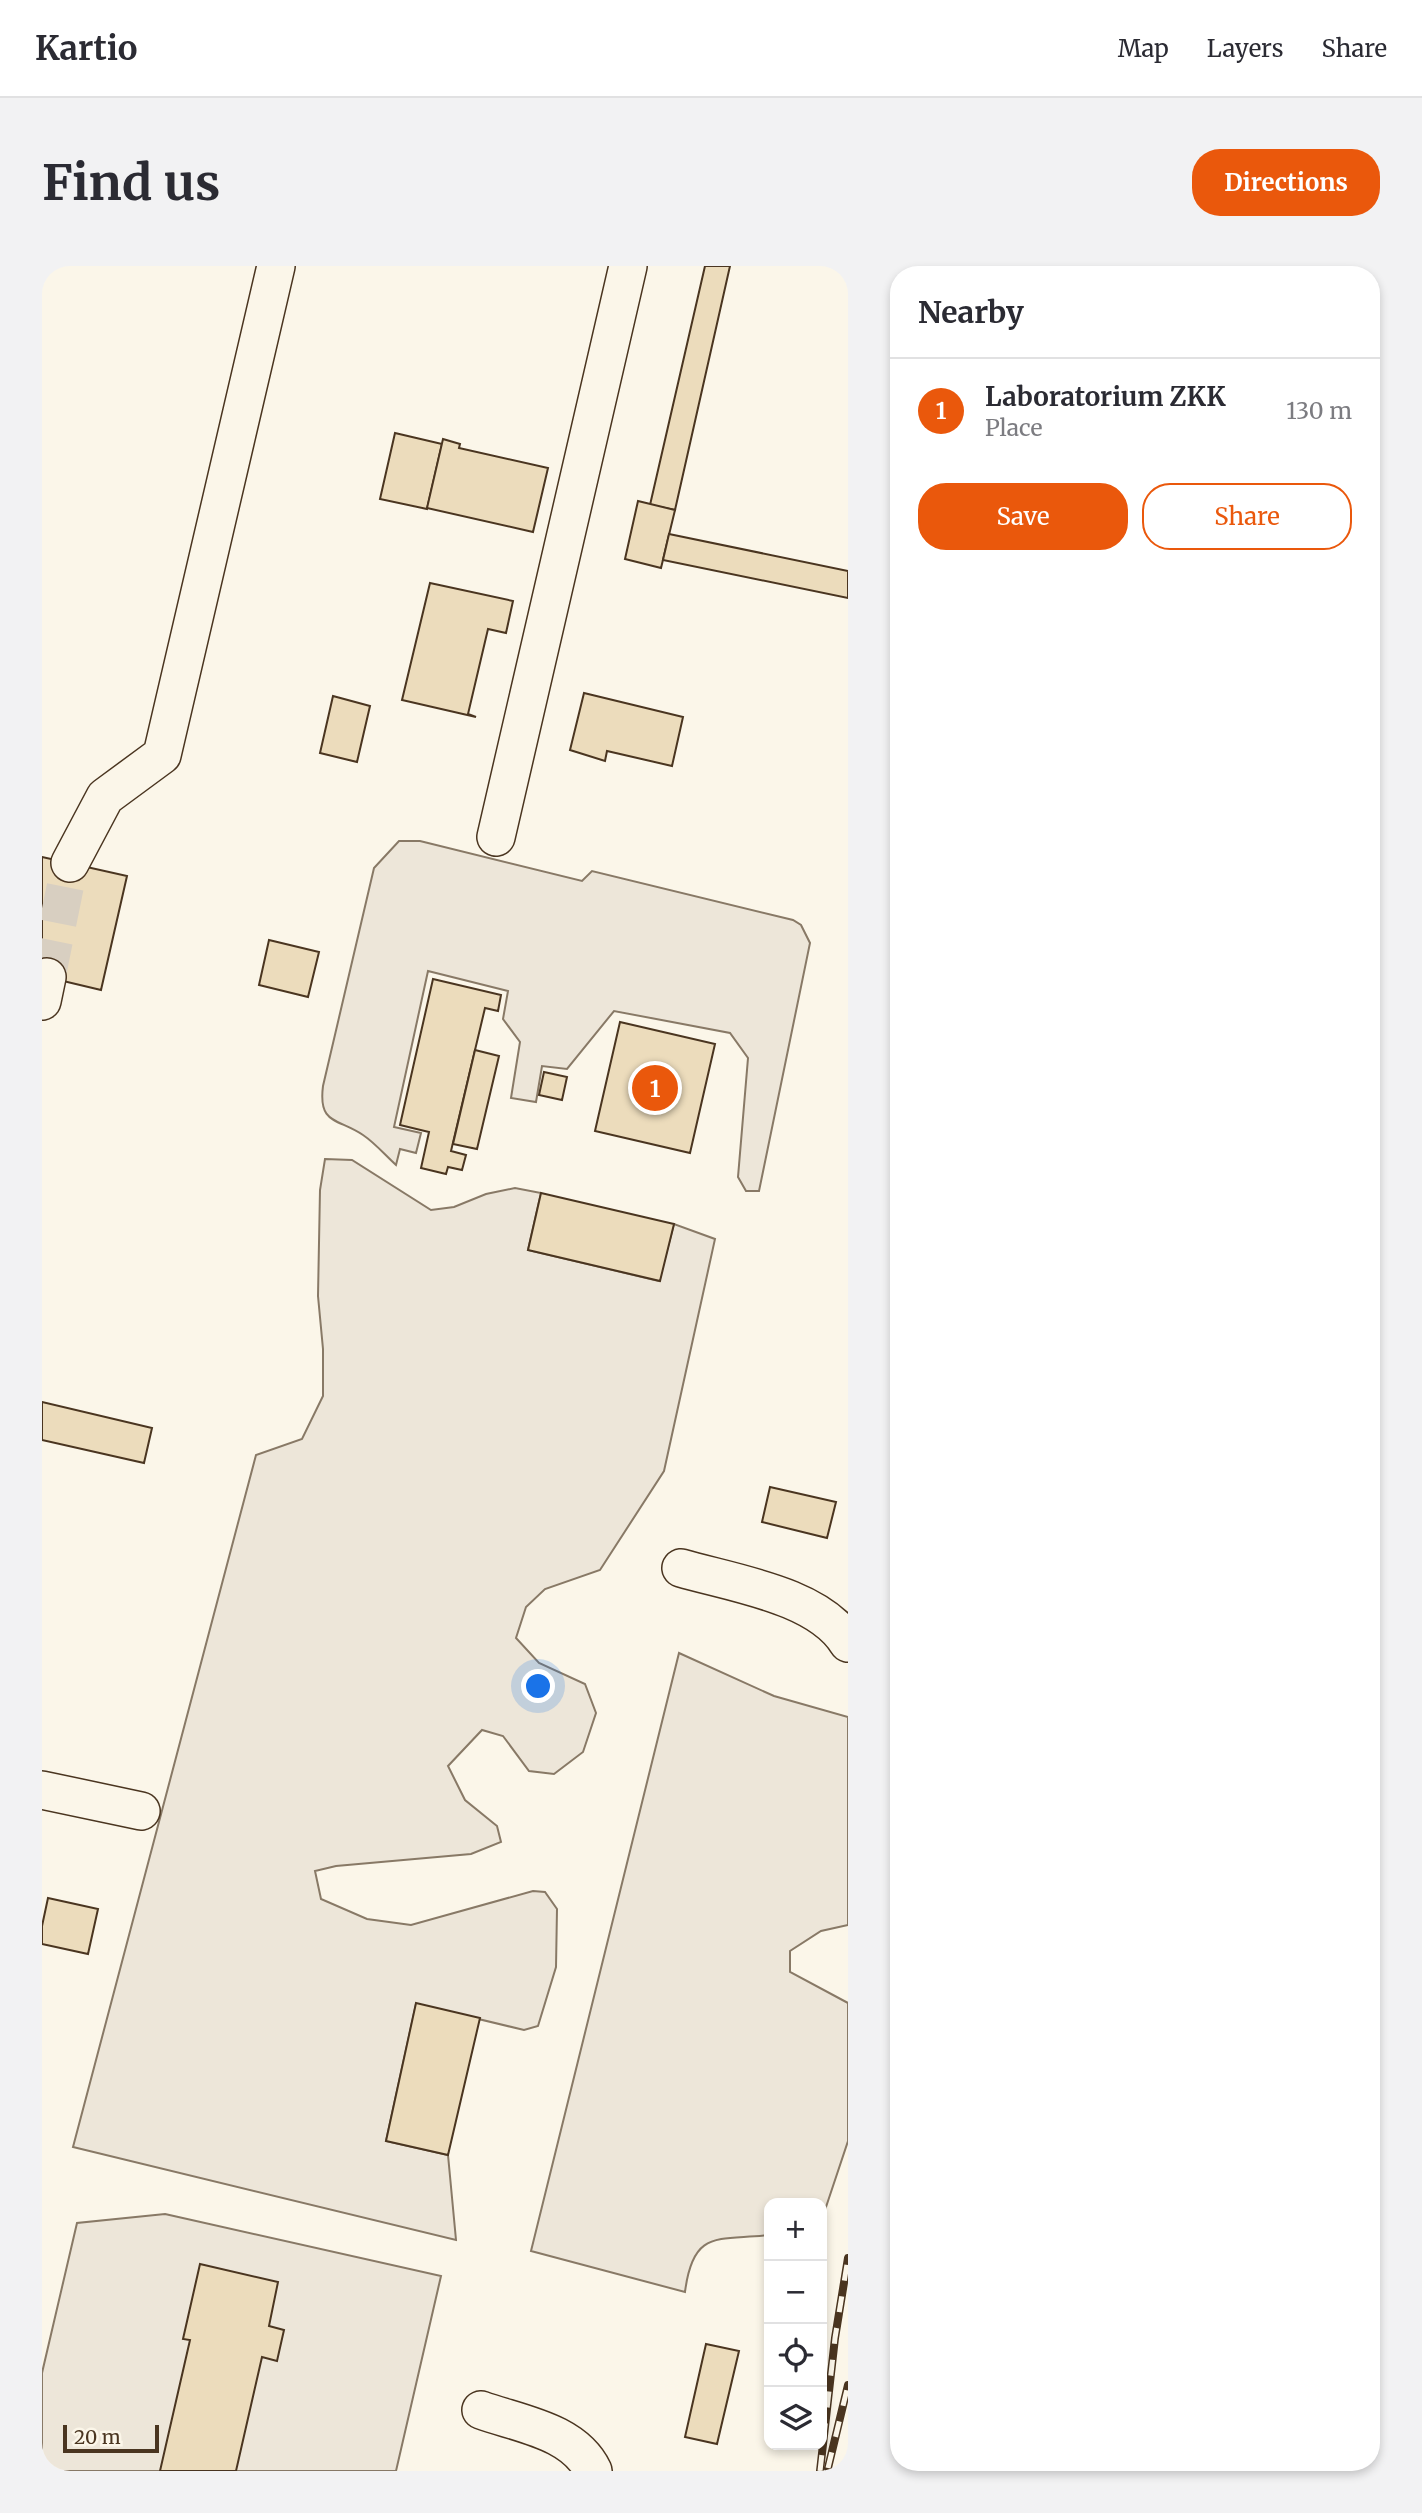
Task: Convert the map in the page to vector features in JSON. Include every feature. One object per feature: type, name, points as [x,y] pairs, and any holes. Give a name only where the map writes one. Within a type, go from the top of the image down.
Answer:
[{"type":"lane","points":[[70,863],[105,797],[162,755],[276,266]]},
{"type":"lane","points":[[496,837],[628,266]]},
{"type":"lane","points":[[681,1568],[807,1606],[841,1632],[848,1643]]},
{"type":"lane","points":[[42,1790],[141,1811]]},
{"type":"lane","points":[[481,2410],[567,2440],[597,2470]]},
{"type":"shaded area","points":[[399,841],[420,841],[582,881],[592,871],[793,920],[801,925],[810,943],[759,1191],[746,1191],[738,1177],[748,1058],[730,1033],[614,1011],[567,1069],[542,1066],[536,1102],[511,1098],[520,1042],[503,1019],[508,991],[428,971],[394,1127],[421,1133],[416,1153],[400,1149],[396,1165],[367,1138],[332,1119],[324,1108],[323,1086],[374,868]]},
{"type":"shaded area","points":[[325,1159],[352,1160],[431,1210],[454,1207],[486,1194],[515,1188],[541,1193],[528,1250],[659,1281],[674,1224],[715,1239],[664,1471],[600,1570],[545,1589],[526,1607],[516,1638],[539,1663],[585,1684],[596,1713],[583,1752],[554,1774],[529,1771],[503,1736],[482,1730],[448,1766],[465,1800],[497,1826],[501,1842],[471,1854],[336,1866],[315,1871],[321,1899],[367,1919],[411,1925],[533,1891],[545,1892],[557,1909],[556,1967],[538,2026],[524,2030],[416,2004],[386,2141],[448,2155],[456,2240],[73,2147],[256,1455],[302,1439],[323,1396],[323,1349],[318,1296],[320,1190]]},
{"type":"shaded area","points":[[679,1653],[774,1696],[848,1717],[848,1925],[821,1931],[790,1951],[790,1972],[848,2003],[848,2141],[827,2204],[827,2198],[764,2198],[764,2235],[723,2239],[702,2247],[694,2257],[685,2292],[531,2251]]},
{"type":"shaded area","points":[[165,2214],[441,2276],[396,2471],[42,2471],[42,2373],[77,2223]]},
{"type":"building","points":[[705,266],[730,266],[675,510],[650,505]]},
{"type":"building","points":[[395,433],[442,444],[427,509],[380,499]]},
{"type":"building","points":[[443,439],[460,444],[459,448],[548,468],[533,532],[427,508]]},
{"type":"building","points":[[638,501],[675,510],[661,568],[625,559]]},
{"type":"building","points":[[669,534],[848,571],[848,598],[663,560]]},
{"type":"building","points":[[430,583],[513,601],[506,633],[488,629],[468,714],[476,717],[402,700]]},
{"type":"building","points":[[584,693],[683,717],[672,766],[607,751],[605,761],[570,750]]},
{"type":"building","points":[[333,696],[370,706],[357,762],[320,753]]},
{"type":"building","points":[[42,857],[127,876],[101,990],[42,976]]},
{"type":"building","points":[[269,940],[319,952],[308,997],[259,985]]},
{"type":"building","points":[[433,979],[501,995],[498,1011],[485,1008],[451,1151],[466,1155],[462,1170],[448,1167],[446,1174],[421,1168],[429,1132],[400,1125]]},
{"type":"building","points":[[620,1022],[715,1044],[690,1153],[595,1131]]},
{"type":"building","points":[[475,1050],[499,1056],[477,1149],[453,1144]]},
{"type":"building","points":[[544,1072],[567,1077],[562,1100],[539,1095]]},
{"type":"building","points":[[541,1193],[674,1224],[660,1281],[528,1250]]},
{"type":"building","points":[[42,1402],[152,1428],[144,1463],[42,1440]]},
{"type":"building","points":[[770,1487],[836,1502],[827,1538],[762,1522]]},
{"type":"building","points":[[48,1898],[98,1909],[88,1954],[42,1944],[42,1926]]},
{"type":"building","points":[[416,2003],[480,2018],[448,2155],[386,2141]]},
{"type":"building","points":[[200,2264],[278,2282],[269,2326],[284,2330],[277,2361],[262,2357],[236,2471],[160,2471],[190,2340],[183,2339]]},
{"type":"building","points":[[706,2344],[739,2351],[717,2444],[685,2437]]},
{"type":"tunnel","points":[[47,977],[70,863]]},
{"type":"railway","points":[[820,2471],[835,2338],[848,2258]]},
{"type":"railway","points":[[828,2468],[848,2385]]},
{"type":"place","name":"Laboratorium ZKK","points":[[655,1088]]}]
